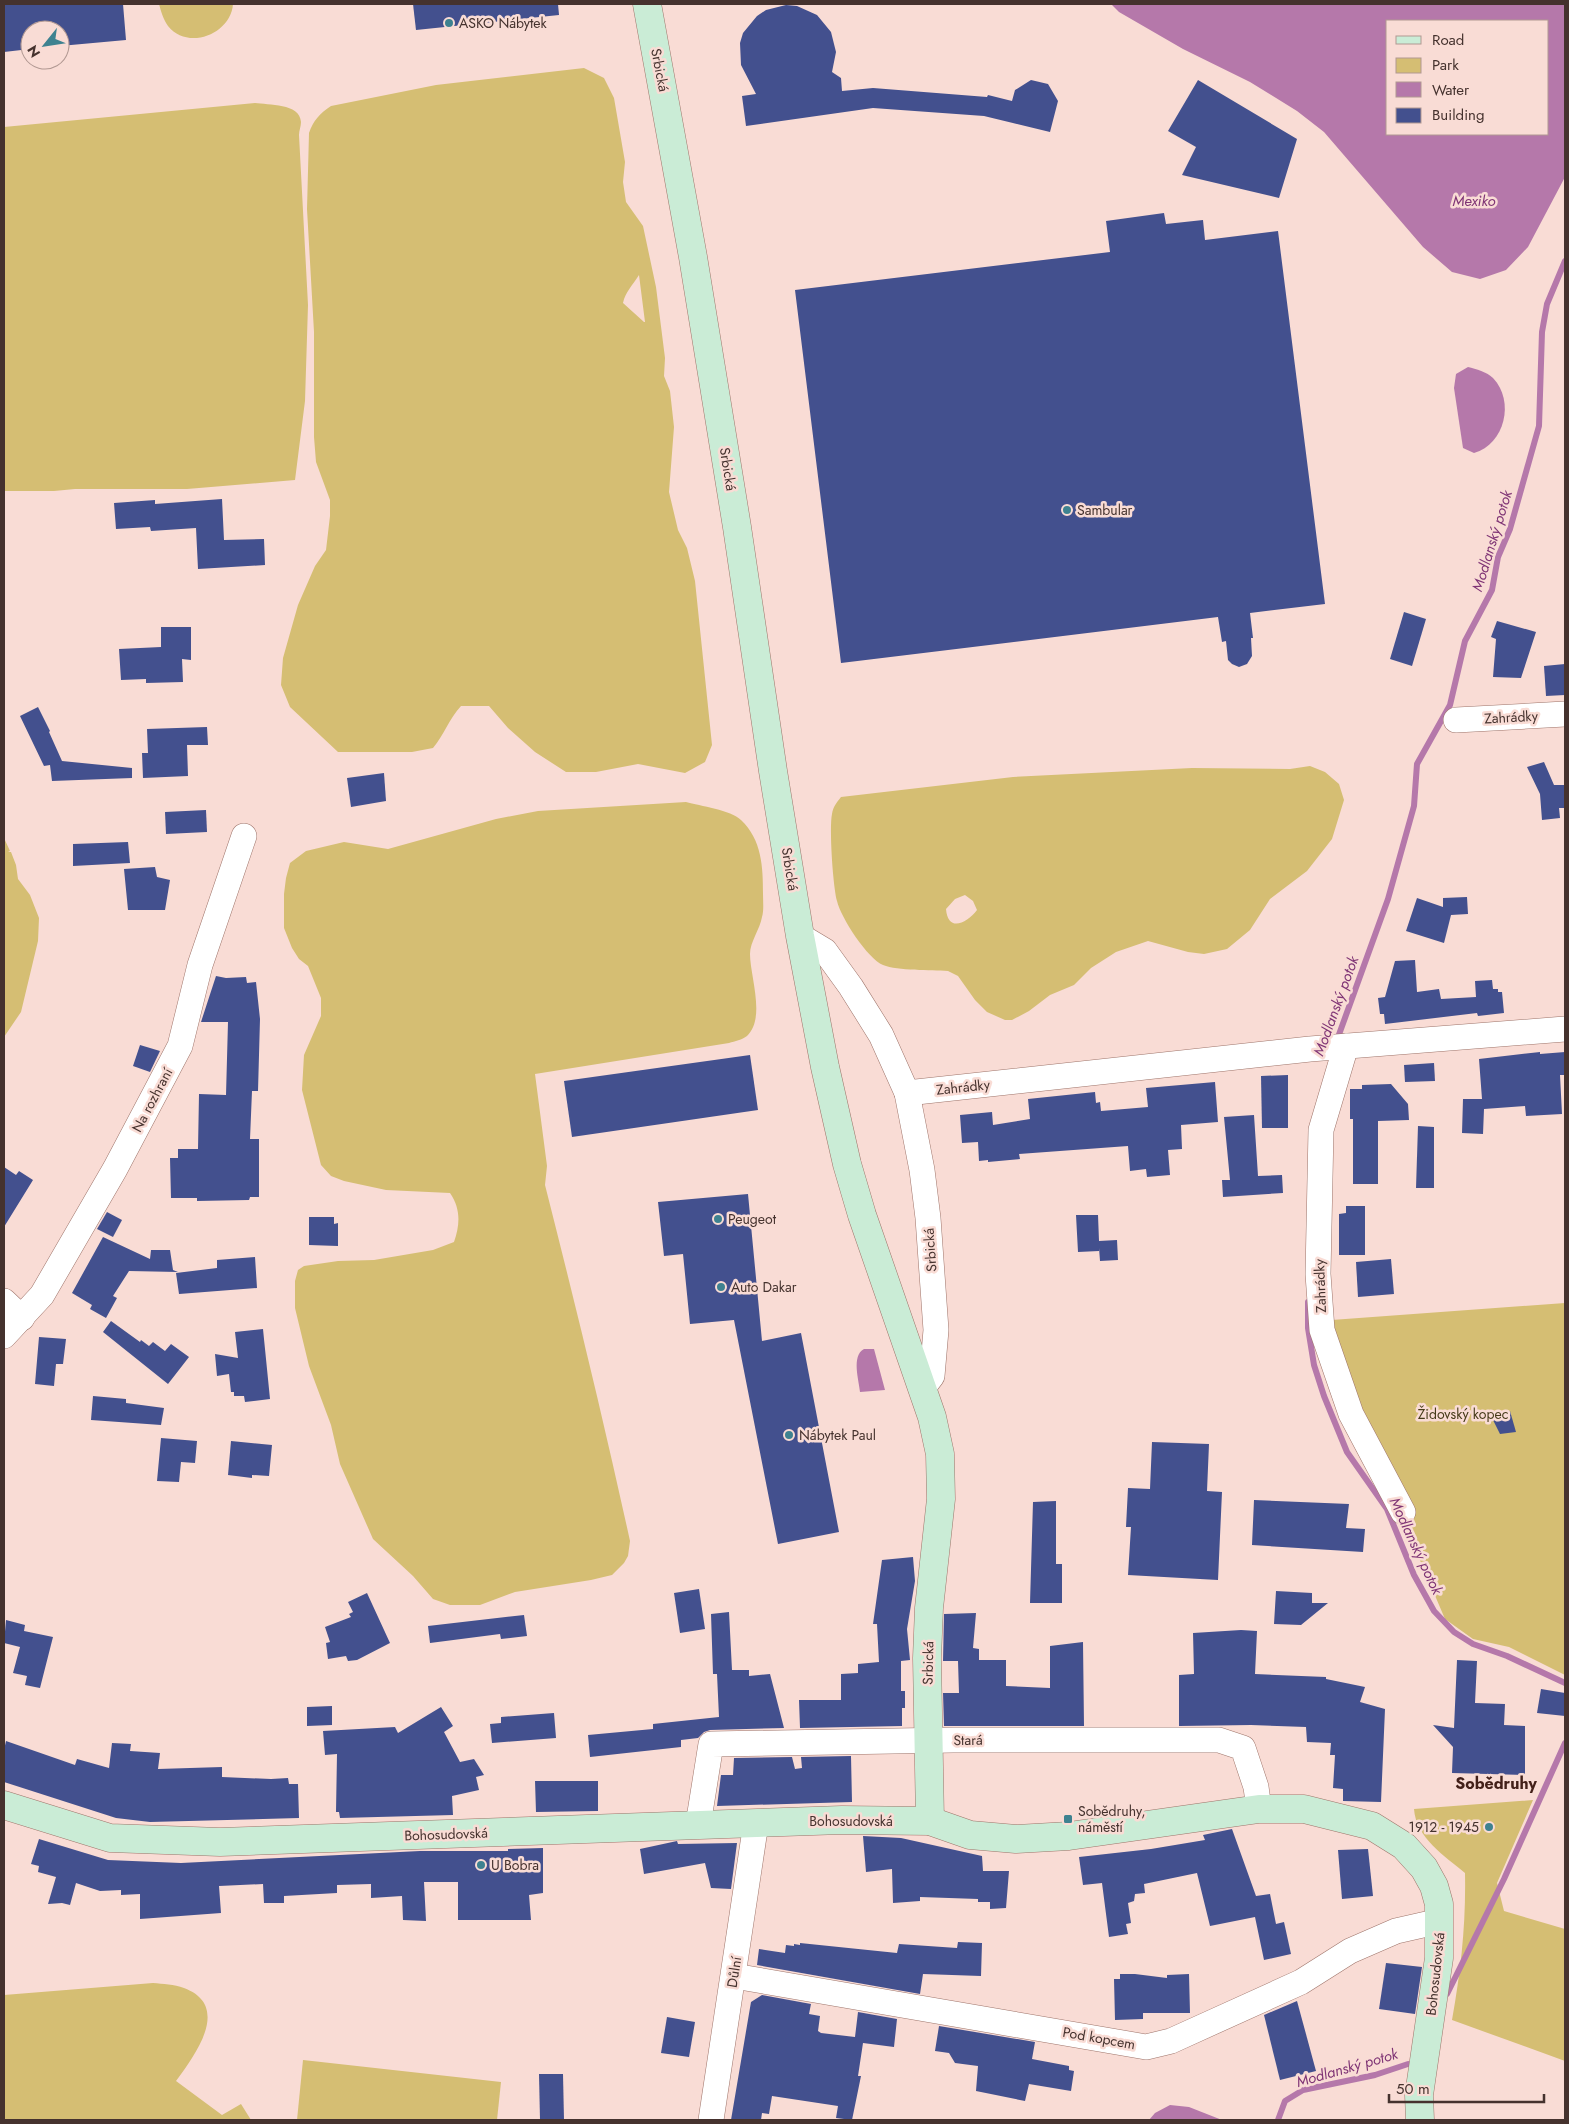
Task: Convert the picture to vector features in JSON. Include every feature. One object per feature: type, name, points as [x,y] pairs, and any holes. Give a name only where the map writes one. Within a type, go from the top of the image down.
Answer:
[{"type":"street","name":"Srbická","points":[[647,4],[694,257],[800,936],[827,1076],[846,1164],[938,1438],[941,1476],[940,1508],[929,1608],[927,1658],[930,1821]]},
{"type":"street","name":"Zahrádky","points":[[1456,720],[1565,714]]},
{"type":"street","name":"Na rozhraní","points":[[4,1336],[42,1295],[115,1169],[180,1046],[200,965],[244,836]]},
{"type":"street","name":"Srbická","points":[[800,936],[824,951],[851,987],[881,1035],[908,1093],[926,1199],[936,1330],[932,1376],[922,1389]]},
{"type":"street","name":"Zahrádky","points":[[908,1093],[1346,1046],[1565,1029]]},
{"type":"street","name":"Zahrádky","points":[[1346,1046],[1321,1130],[1318,1274],[1322,1330],[1351,1414],[1403,1512]]},
{"type":"street","points":[[4,1301],[22,1318]]},
{"type":"street","name":"Stará","points":[[698,1825],[711,1744],[1219,1740],[1243,1748],[1256,1787],[1259,1809]]},
{"type":"street","name":"Bohosudovská","points":[[4,1805],[110,1838],[210,1842],[842,1820],[930,1821],[970,1835],[1016,1839],[1095,1832],[1259,1809],[1304,1808],[1372,1826],[1404,1846],[1424,1868],[1434,1886],[1440,1921],[1439,1958],[1420,2095],[1420,2120]]},
{"type":"street","name":"Důlní","points":[[710,2120],[734,1976],[756,1823]]},
{"type":"street","name":"Pod kopcem","points":[[734,1976],[1146,2047],[1171,2041],[1301,1982],[1350,1951],[1396,1931],[1440,1921]]},
{"type":"green space","points":[[159,4],[233,4],[225,24],[207,36],[197,38],[186,37],[176,33],[168,26],[163,18]]},
{"type":"green space","points":[[584,68],[604,78],[614,98],[625,162],[623,182],[626,202],[643,226],[656,287],[665,358],[664,376],[670,391],[674,427],[669,492],[678,530],[687,548],[695,581],[712,745],[705,762],[685,773],[638,764],[596,772],[566,772],[535,752],[508,728],[489,706],[461,706],[433,748],[412,752],[338,752],[290,707],[281,685],[283,658],[298,605],[315,566],[326,550],[330,516],[330,500],[316,462],[314,437],[314,332],[307,209],[309,133],[317,118],[331,106],[436,85]],"holes":[[[639,275],[645,322],[623,303],[627,292]]]},
{"type":"green space","points":[[255,103],[289,108],[295,111],[301,122],[299,135],[308,305],[305,401],[295,480],[187,489],[4,491],[4,127]]},
{"type":"green space","points":[[1310,766],[1325,772],[1339,784],[1344,800],[1332,839],[1307,871],[1270,899],[1250,930],[1227,949],[1204,954],[1188,952],[1148,941],[1116,952],[1091,968],[1074,985],[1050,995],[1029,1011],[1012,1020],[1005,1020],[987,1012],[975,1000],[958,976],[948,971],[889,967],[877,961],[856,937],[837,901],[832,858],[831,821],[833,809],[841,797],[1013,777],[1192,768],[1290,769]],"holes":[[[965,895],[973,901],[977,910],[973,915],[963,922],[954,923],[950,921],[946,909],[955,899]]]},
{"type":"green space","points":[[686,802],[723,811],[741,820],[753,836],[760,854],[763,874],[763,914],[750,954],[756,996],[753,1028],[747,1036],[729,1043],[535,1074],[547,1166],[545,1185],[620,1496],[630,1541],[628,1556],[612,1575],[515,1592],[480,1605],[450,1605],[433,1599],[413,1576],[373,1539],[340,1464],[331,1425],[309,1366],[295,1308],[295,1281],[298,1270],[304,1266],[338,1261],[374,1260],[433,1250],[454,1242],[458,1223],[458,1211],[450,1193],[386,1190],[344,1181],[331,1176],[321,1165],[302,1090],[304,1055],[321,1016],[321,998],[308,966],[299,959],[292,948],[284,928],[284,894],[290,863],[306,851],[344,842],[388,849],[496,819],[538,811]]},
{"type":"green space","points":[[4,838],[10,851],[8,852],[11,852],[16,865],[18,879],[30,895],[39,918],[38,941],[21,1012],[4,1037]]},
{"type":"green space","name":"Židovský kopec","points":[[1565,1303],[1565,1675],[1509,1647],[1473,1639],[1445,1619],[1318,1321]]},
{"type":"green space","points":[[1533,1800],[1497,1883],[1504,1911],[1565,1929],[1565,2061],[1452,2020],[1462,1947],[1465,1873],[1426,1838],[1420,1829],[1414,1809]]},
{"type":"green space","points":[[153,1983],[184,1988],[198,1996],[206,2006],[208,2018],[200,2045],[176,2081],[222,2115],[241,2104],[251,2120],[4,2120],[4,1995]]},
{"type":"green space","points":[[303,2060],[501,2082],[497,2120],[297,2120]]},
{"type":"water","name":"Mexiko","points":[[1111,4],[1565,4],[1565,177],[1528,247],[1506,270],[1480,279],[1452,272],[1423,247],[1324,132],[1297,111],[1250,82],[1183,49],[1119,12]]},
{"type":"water","points":[[1468,367],[1485,372],[1493,378],[1500,387],[1505,409],[1503,421],[1493,441],[1485,448],[1474,453],[1463,448],[1454,388],[1456,374]]},
{"type":"water","points":[[864,1349],[874,1349],[885,1390],[860,1392],[857,1363],[860,1352]]},
{"type":"water","points":[[1170,2105],[1189,2107],[1222,2120],[1149,2120],[1155,2113]]},
{"type":"building","points":[[4,4],[123,4],[126,40],[70,45],[70,20],[20,20],[20,50],[4,52]]},
{"type":"building","name":"ASKO Nábytek","points":[[413,4],[558,4],[559,15],[416,30]]},
{"type":"building","points":[[786,5],[797,6],[817,15],[831,32],[836,52],[832,72],[841,78],[842,91],[873,88],[987,97],[988,95],[1012,101],[1015,90],[1031,80],[1048,84],[1058,101],[1050,132],[984,116],[873,108],[746,126],[742,96],[756,94],[741,65],[740,43],[743,33],[757,16],[766,10]]},
{"type":"building","points":[[1198,80],[1297,139],[1279,198],[1182,175],[1196,147],[1168,131]]},
{"type":"building","name":"Sambular","points":[[1164,213],[1166,224],[1203,220],[1205,240],[1278,231],[1325,604],[1250,613],[1253,638],[1251,638],[1252,656],[1247,664],[1239,667],[1228,660],[1226,641],[1222,642],[1218,617],[841,663],[795,290],[1110,252],[1106,221]]},
{"type":"building","points":[[222,499],[224,540],[264,539],[265,565],[198,569],[196,528],[151,531],[150,527],[116,529],[114,503],[155,500],[155,504]]},
{"type":"building","points":[[1404,612],[1426,619],[1412,666],[1390,659]]},
{"type":"building","points":[[1497,621],[1536,632],[1521,678],[1493,677],[1496,639],[1491,637]]},
{"type":"building","points":[[161,627],[191,627],[191,660],[182,659],[183,682],[146,683],[146,679],[121,680],[119,649],[161,647]]},
{"type":"building","points":[[1565,664],[1565,695],[1546,696],[1544,666]]},
{"type":"building","points":[[38,707],[62,761],[132,768],[132,778],[52,781],[50,765],[44,766],[20,716]]},
{"type":"building","points":[[207,727],[208,745],[187,745],[188,776],[143,778],[142,753],[148,753],[147,729]]},
{"type":"building","points":[[1544,762],[1554,785],[1565,785],[1565,808],[1559,808],[1560,818],[1542,820],[1540,794],[1527,767]]},
{"type":"building","points":[[384,773],[386,801],[351,807],[347,778]]},
{"type":"building","points":[[206,810],[207,832],[166,834],[165,812]]},
{"type":"building","points":[[128,842],[130,863],[73,866],[73,844]]},
{"type":"building","points":[[155,867],[157,877],[170,880],[165,910],[128,910],[124,869]]},
{"type":"building","points":[[1467,897],[1468,914],[1451,915],[1444,943],[1406,931],[1417,898],[1443,907],[1443,898]]},
{"type":"building","points":[[1415,960],[1417,992],[1439,989],[1441,999],[1476,997],[1475,981],[1492,980],[1493,989],[1498,989],[1498,992],[1502,992],[1504,1013],[1478,1016],[1477,1013],[1385,1024],[1384,1014],[1380,1014],[1378,998],[1385,997],[1395,961]]},
{"type":"building","points":[[216,976],[226,978],[246,977],[247,983],[256,982],[260,1019],[258,1091],[252,1091],[250,1139],[259,1139],[259,1197],[250,1197],[249,1200],[197,1201],[197,1198],[171,1198],[170,1158],[178,1158],[178,1149],[198,1149],[199,1094],[226,1095],[228,1022],[201,1022]]},
{"type":"building","points":[[140,1045],[160,1051],[150,1072],[133,1066]]},
{"type":"building","points":[[1540,1052],[1540,1054],[1565,1052],[1565,1075],[1560,1075],[1562,1114],[1526,1116],[1525,1106],[1484,1109],[1483,1134],[1462,1133],[1463,1099],[1482,1099],[1479,1059]]},
{"type":"building","points":[[750,1055],[758,1110],[572,1137],[564,1081]]},
{"type":"building","points":[[1434,1063],[1435,1081],[1405,1082],[1404,1065]]},
{"type":"building","points":[[1288,1075],[1288,1128],[1262,1128],[1261,1076]]},
{"type":"building","points":[[1215,1082],[1218,1122],[1181,1125],[1182,1149],[1168,1150],[1170,1175],[1147,1177],[1146,1169],[1130,1171],[1128,1146],[1019,1154],[1020,1159],[988,1162],[988,1160],[979,1161],[978,1142],[962,1143],[960,1115],[992,1112],[993,1125],[1030,1119],[1028,1099],[1095,1092],[1096,1103],[1100,1102],[1101,1111],[1148,1107],[1146,1088]]},
{"type":"building","points":[[1391,1084],[1408,1104],[1409,1120],[1378,1121],[1378,1184],[1353,1184],[1353,1119],[1350,1119],[1350,1089],[1362,1089],[1362,1085]]},
{"type":"building","points":[[1254,1115],[1258,1176],[1282,1175],[1283,1193],[1223,1197],[1222,1180],[1230,1180],[1224,1117]]},
{"type":"building","points":[[1418,1126],[1434,1127],[1434,1188],[1416,1188]]},
{"type":"building","points":[[4,1167],[16,1175],[19,1171],[33,1180],[4,1227]]},
{"type":"building","points":[[748,1194],[762,1341],[801,1333],[839,1532],[778,1544],[734,1320],[690,1324],[683,1254],[664,1256],[658,1202]]},
{"type":"building","points":[[1346,1206],[1365,1206],[1365,1255],[1339,1255],[1339,1214],[1346,1213]]},
{"type":"building","points":[[107,1212],[122,1220],[113,1237],[97,1229]]},
{"type":"building","points":[[1076,1215],[1098,1215],[1099,1241],[1117,1240],[1118,1260],[1100,1261],[1099,1248],[1099,1251],[1078,1252]]},
{"type":"building","points":[[309,1217],[334,1217],[334,1224],[338,1223],[338,1246],[309,1245]]},
{"type":"building","points":[[103,1237],[150,1259],[151,1250],[170,1250],[173,1270],[178,1272],[129,1271],[113,1296],[117,1298],[106,1318],[90,1309],[92,1305],[72,1293]]},
{"type":"building","points":[[255,1257],[257,1288],[179,1294],[176,1273],[217,1268],[217,1260]]},
{"type":"building","points":[[1391,1259],[1394,1294],[1358,1297],[1356,1262]]},
{"type":"building","points":[[111,1321],[140,1342],[141,1340],[149,1346],[153,1342],[165,1351],[171,1344],[189,1357],[168,1384],[103,1332]]},
{"type":"building","points":[[263,1329],[270,1399],[245,1402],[244,1396],[234,1396],[234,1392],[231,1392],[229,1374],[217,1376],[215,1354],[238,1358],[235,1332]]},
{"type":"building","points":[[39,1337],[66,1339],[63,1364],[56,1364],[54,1386],[35,1384]]},
{"type":"building","points":[[93,1396],[126,1399],[126,1403],[164,1408],[161,1425],[91,1420]]},
{"type":"building","points":[[1510,1411],[1516,1432],[1500,1434],[1491,1416]]},
{"type":"building","points":[[161,1438],[197,1441],[195,1463],[181,1462],[179,1482],[157,1481]]},
{"type":"building","points":[[231,1441],[272,1445],[269,1476],[252,1475],[252,1478],[228,1475]]},
{"type":"building","points":[[1152,1442],[1209,1444],[1207,1491],[1222,1492],[1218,1580],[1128,1575],[1131,1527],[1126,1527],[1128,1488],[1150,1489]]},
{"type":"building","points":[[1254,1500],[1349,1504],[1346,1528],[1365,1529],[1363,1552],[1252,1545]]},
{"type":"building","points":[[1056,1501],[1056,1564],[1062,1564],[1062,1603],[1030,1603],[1033,1502]]},
{"type":"building","points":[[913,1557],[915,1581],[907,1629],[910,1660],[901,1661],[901,1691],[905,1691],[905,1708],[902,1708],[902,1726],[800,1728],[799,1700],[841,1700],[841,1674],[858,1673],[858,1664],[879,1662],[877,1624],[873,1624],[882,1560]]},
{"type":"building","points":[[699,1589],[705,1629],[680,1633],[674,1593]]},
{"type":"building","points":[[1276,1591],[1312,1593],[1312,1603],[1328,1603],[1301,1625],[1274,1624]]},
{"type":"building","points":[[367,1593],[390,1643],[357,1660],[348,1661],[346,1656],[328,1659],[326,1643],[330,1642],[325,1627],[351,1617],[349,1614],[353,1612],[348,1602]]},
{"type":"building","points":[[729,1612],[732,1670],[749,1670],[749,1676],[770,1674],[784,1728],[710,1730],[704,1732],[698,1738],[681,1740],[681,1747],[590,1757],[588,1735],[653,1729],[653,1724],[719,1717],[717,1674],[713,1674],[711,1614]]},
{"type":"building","points":[[976,1613],[973,1648],[979,1649],[979,1660],[1006,1660],[1006,1686],[1050,1688],[1050,1646],[1083,1642],[1084,1726],[944,1726],[943,1693],[959,1693],[958,1661],[943,1661],[944,1614]]},
{"type":"building","points":[[524,1615],[527,1636],[501,1639],[500,1634],[430,1643],[428,1626]]},
{"type":"building","points":[[6,1620],[25,1625],[24,1631],[53,1637],[40,1688],[25,1685],[27,1676],[13,1673],[20,1647],[4,1643]]},
{"type":"building","points":[[1257,1631],[1255,1674],[1326,1677],[1326,1679],[1365,1687],[1360,1702],[1385,1709],[1381,1802],[1343,1801],[1343,1789],[1333,1788],[1335,1755],[1330,1755],[1331,1743],[1307,1742],[1306,1727],[1251,1725],[1179,1726],[1179,1675],[1194,1674],[1193,1633]]},
{"type":"building","points":[[1457,1660],[1477,1661],[1475,1703],[1505,1704],[1504,1725],[1525,1726],[1525,1775],[1452,1773],[1453,1747],[1433,1725],[1454,1728]]},
{"type":"building","points":[[1541,1689],[1565,1693],[1565,1716],[1537,1713]]},
{"type":"building","points":[[332,1706],[332,1725],[307,1726],[307,1707]]},
{"type":"building","points":[[441,1707],[453,1726],[444,1732],[460,1762],[474,1759],[484,1775],[476,1777],[479,1790],[452,1796],[453,1815],[340,1818],[339,1812],[336,1812],[337,1754],[325,1755],[323,1731],[395,1727],[398,1733]]},
{"type":"building","points":[[554,1713],[556,1738],[492,1743],[490,1724],[501,1723],[501,1717]]},
{"type":"building","points":[[6,1741],[75,1765],[77,1759],[109,1768],[112,1743],[131,1744],[130,1751],[160,1753],[158,1769],[222,1767],[222,1777],[288,1778],[289,1784],[298,1784],[299,1818],[150,1822],[116,1818],[4,1782],[4,1750]]},
{"type":"building","points":[[851,1756],[852,1802],[717,1806],[721,1775],[733,1775],[734,1758],[792,1757],[795,1769],[802,1768],[801,1757]]},
{"type":"building","points":[[535,1781],[598,1781],[598,1811],[536,1812]]},
{"type":"building","points":[[1232,1829],[1256,1896],[1270,1894],[1276,1924],[1284,1922],[1291,1954],[1264,1960],[1255,1917],[1210,1926],[1197,1873],[1144,1884],[1145,1893],[1135,1894],[1134,1901],[1128,1903],[1131,1923],[1126,1924],[1128,1934],[1109,1937],[1102,1883],[1083,1885],[1079,1857],[1151,1849],[1205,1840],[1203,1835]]},
{"type":"building","points":[[863,1836],[901,1838],[982,1856],[983,1871],[1009,1871],[1006,1908],[990,1909],[990,1902],[978,1902],[978,1899],[920,1897],[920,1901],[893,1903],[892,1869],[866,1872]]},
{"type":"building","points":[[39,1839],[108,1860],[181,1863],[420,1851],[508,1851],[508,1849],[543,1848],[543,1893],[529,1895],[531,1920],[458,1920],[458,1882],[424,1882],[426,1921],[403,1920],[402,1896],[371,1898],[371,1884],[337,1885],[337,1893],[284,1896],[284,1903],[264,1903],[263,1884],[219,1886],[221,1913],[140,1919],[140,1894],[121,1895],[121,1890],[100,1891],[76,1883],[70,1905],[62,1903],[48,1904],[56,1877],[38,1872],[39,1866],[31,1864]]},
{"type":"building","points":[[677,1841],[678,1844],[737,1843],[731,1889],[711,1888],[705,1863],[644,1874],[640,1849]]},
{"type":"building","points":[[1368,1849],[1373,1896],[1342,1899],[1338,1850]]},
{"type":"building","points":[[958,1942],[982,1943],[981,1976],[923,1974],[920,1994],[757,1965],[759,1949],[785,1953],[786,1945],[794,1946],[794,1944],[800,1945],[800,1943],[897,1953],[899,1944],[957,1948]]},
{"type":"building","points":[[1386,1963],[1422,1967],[1415,2014],[1379,2009]]},
{"type":"building","points":[[1120,1974],[1167,1978],[1167,1975],[1189,1974],[1190,2013],[1143,2013],[1143,2019],[1115,2020],[1114,1979],[1120,1979]]},
{"type":"building","points":[[762,1995],[811,2004],[809,2014],[820,2016],[818,2031],[821,2033],[855,2037],[858,2012],[897,2019],[894,2047],[863,2043],[858,2076],[861,2076],[852,2120],[836,2118],[838,2106],[772,2096],[769,2114],[762,2113],[761,2120],[731,2120],[751,2002]]},
{"type":"building","points":[[1297,2001],[1316,2071],[1280,2080],[1264,2015]]},
{"type":"building","points":[[667,2017],[695,2022],[689,2057],[661,2053]]},
{"type":"building","points":[[939,2026],[1035,2042],[1032,2059],[1069,2066],[1069,2070],[1074,2071],[1071,2091],[1029,2084],[1025,2101],[976,2091],[978,2066],[955,2063],[949,2053],[935,2051]]},
{"type":"building","points":[[539,2074],[563,2074],[564,2120],[540,2120]]},
{"type":"waterway","name":"Modlanský potok","points":[[1337,1040],[1388,899],[1414,806],[1417,764],[1450,705],[1465,641],[1492,590],[1498,557],[1510,529],[1539,426],[1542,332],[1547,304],[1565,261]]},
{"type":"waterway","name":"Modlanský potok","points":[[1308,1302],[1308,1328],[1314,1365],[1324,1396],[1347,1452],[1387,1509],[1414,1575],[1434,1611],[1454,1632],[1473,1644],[1507,1656],[1565,1683]]},
{"type":"waterway","name":"Modlanský potok","points":[[1447,1994],[1504,1879],[1565,1743]]},
{"type":"waterway","name":"Modlanský potok","points":[[1278,2120],[1285,2101],[1303,2090],[1375,2075],[1408,2064]]},
{"type":"place","name":"ASKO Nábytek","points":[[449,23]]},
{"type":"place","name":"Sambular","points":[[1067,510]]},
{"type":"place","name":"Peugeot","points":[[718,1219]]},
{"type":"place","name":"Auto Dakar","points":[[721,1287]]},
{"type":"place","name":"Nábytek Paul","points":[[789,1435]]},
{"type":"place","name":"Sobědruhy, náměstí","points":[[1068,1819]]},
{"type":"place","name":"1912 - 1945","points":[[1489,1827]]},
{"type":"place","name":"U Bobra","points":[[481,1865]]},
{"type":"district","name":"Sobědruhy","points":[[1496,1783]]}]
